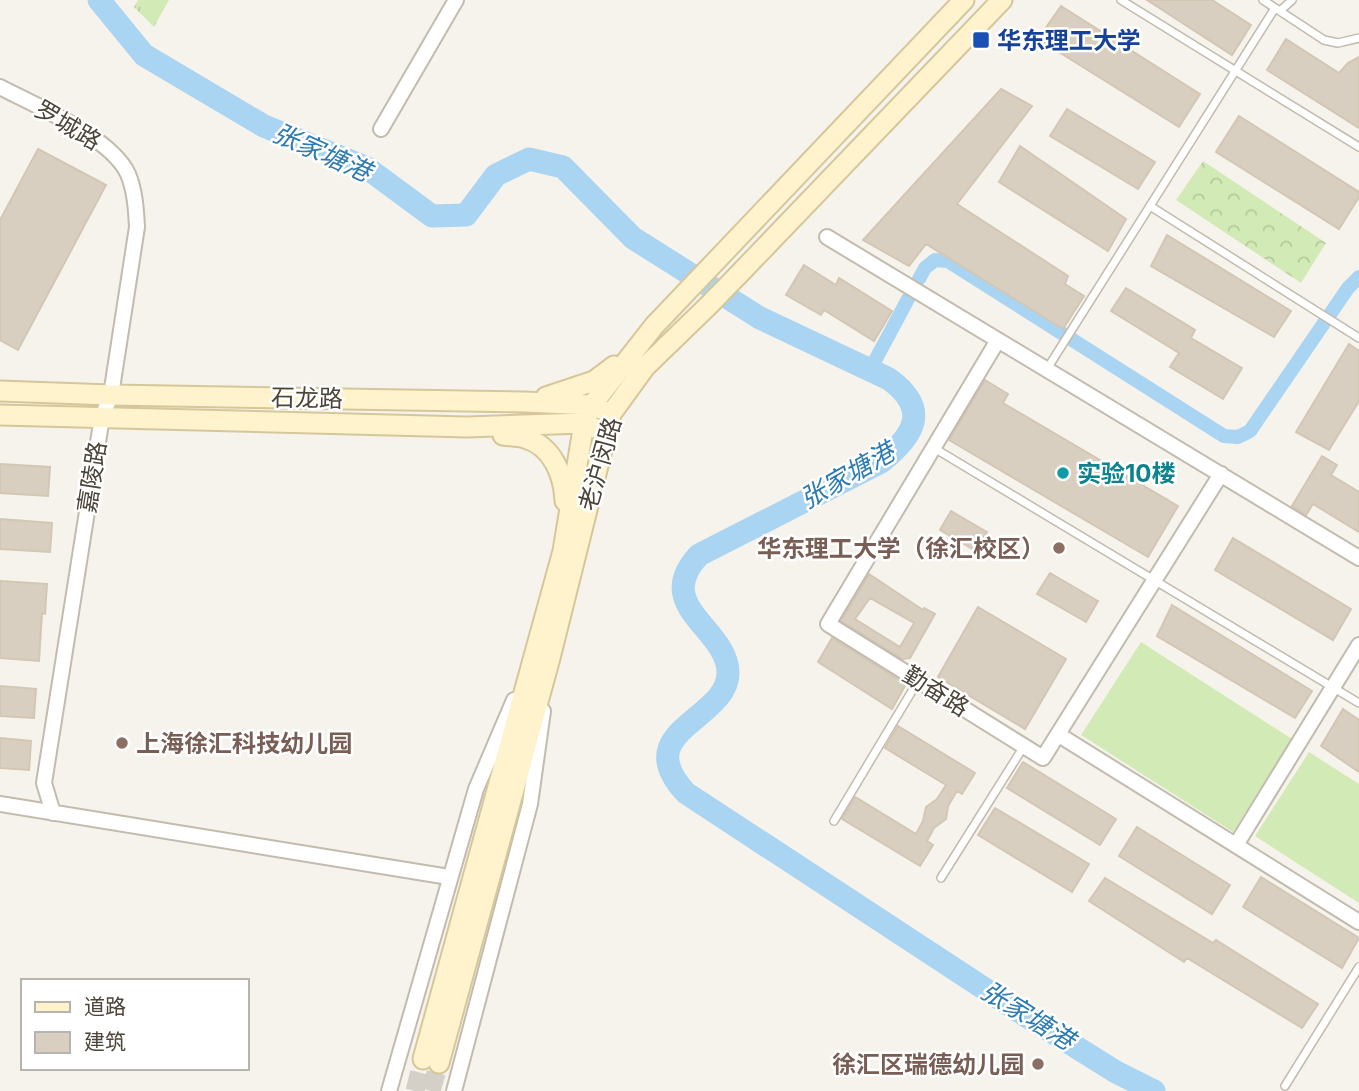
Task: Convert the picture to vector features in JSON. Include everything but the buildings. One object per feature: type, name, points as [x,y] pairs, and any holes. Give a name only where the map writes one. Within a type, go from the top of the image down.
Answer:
[{"type":"main road","name":"老沪闵路","points":[[542,656],[588,414],[632,354],[686,292],[964,0]]},
{"type":"main road","name":"老沪闵路","points":[[431,1061],[611,414],[645,367],[708,306],[1002,0]]},
{"type":"main road","points":[[525,402],[559,394],[594,381],[632,354]]},
{"type":"main road","name":"石龙路","points":[[0,391],[525,402],[588,414],[605,433]]},
{"type":"main road","name":"石龙路","points":[[0,415],[467,427],[611,414]]},
{"type":"main road","points":[[467,427],[528,439],[544,449],[554,460],[564,482],[563,551]]},
{"type":"street","points":[[381,129],[456,0]]},
{"type":"street","name":"罗城路","points":[[0,87],[78,128],[109,150],[127,173]]},
{"type":"street","name":"嘉陵路","points":[[53,813],[44,783],[102,417],[111,395],[137,227],[135,200],[127,173]]},
{"type":"street","points":[[827,237],[1359,558]]},
{"type":"street","points":[[934,448],[998,340]]},
{"type":"street","name":"勤奋路","points":[[934,448],[828,624],[1043,758],[1059,734]]},
{"type":"street","points":[[1221,474],[1059,734],[1359,922]]},
{"type":"street","points":[[1236,845],[1359,645]]},
{"type":"street","points":[[389,1091],[476,789],[542,656]]},
{"type":"street","points":[[454,1091],[530,804],[542,656]]},
{"type":"street","points":[[0,804],[449,877]]},
{"type":"lane","points":[[1121,0],[1359,147]]},
{"type":"lane","points":[[1263,0],[1324,40],[1338,43],[1359,38]]},
{"type":"lane","points":[[1046,369],[1236,71],[1278,10],[1292,0]]},
{"type":"lane","points":[[1150,206],[1359,338]]},
{"type":"lane","points":[[934,448],[1359,703]]},
{"type":"lane","points":[[834,821],[918,681]]},
{"type":"lane","points":[[941,878],[1024,746]]},
{"type":"lane","points":[[1285,1086],[1359,967]]},
{"type":"green space","points":[[138,0],[169,0],[154,27],[134,7]]},
{"type":"green space","points":[[1203,161],[1326,243],[1301,283],[1176,200]]},
{"type":"green space","points":[[1141,642],[1292,739],[1233,832],[1081,735]]},
{"type":"green space","points":[[1309,752],[1359,784],[1359,903],[1255,836]]},
{"type":"waterway","name":"张家塘港","points":[[99,0],[144,55],[264,126],[367,168],[432,216],[466,215],[496,175],[529,159],[563,167],[633,238],[760,318],[889,379],[902,390],[910,401],[913,422],[909,432],[893,452],[881,462],[699,555],[686,573],[683,589],[687,603],[716,642],[724,656],[728,672],[724,688],[714,702],[674,740],[668,754],[671,772],[686,793],[1023,1014],[1116,1072],[1154,1091]]},
{"type":"waterway","points":[[919,279],[925,268],[935,260],[948,261],[1224,436],[1238,437],[1250,431],[1348,288],[1359,277]]},
{"type":"waterway","points":[[870,370],[908,299]]},
{"type":"tunnel","points":[[415,1091],[423,1059]]},
{"type":"tunnel","points":[[431,1091],[439,1063]]},
{"type":"place","name":"华东理工大学","points":[[981,40]]},
{"type":"place","name":"实验10楼","points":[[1063,473]]},
{"type":"place","name":"华东理工大学（徐汇校区）","points":[[1059,548]]},
{"type":"place","name":"上海徐汇科技幼儿园","points":[[122,743]]},
{"type":"place","name":"徐汇区瑞德幼儿园","points":[[1038,1064]]}]
